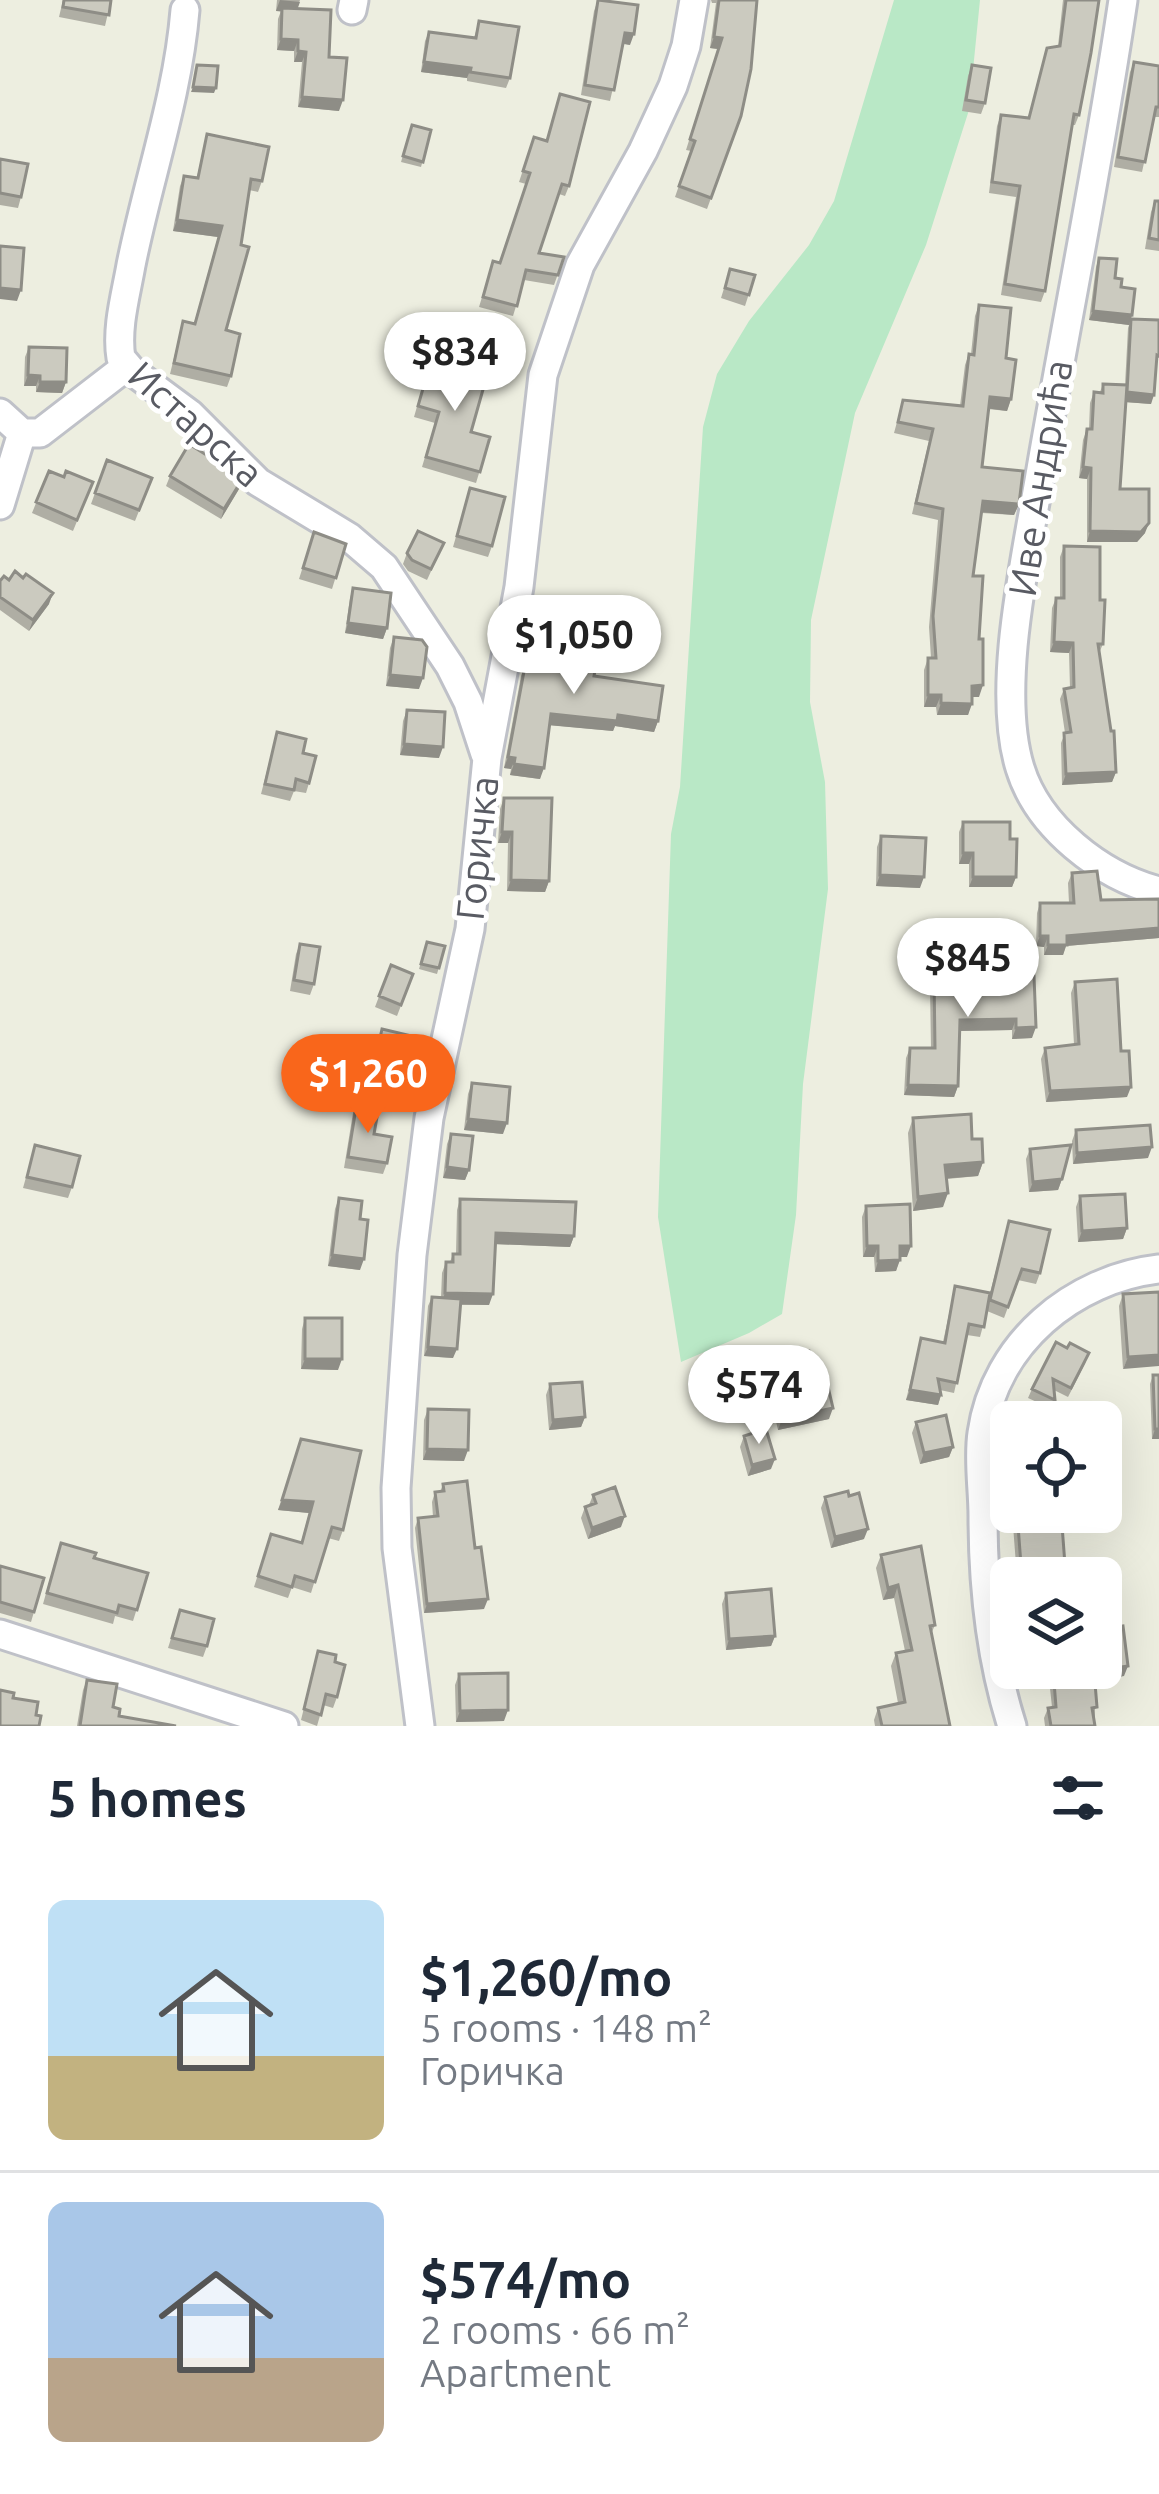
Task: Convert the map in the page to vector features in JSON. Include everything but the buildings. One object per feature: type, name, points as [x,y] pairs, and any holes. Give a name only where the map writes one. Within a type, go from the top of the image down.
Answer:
[{"type":"street","name":"Горичка","points":[[420,1726],[398,1548],[400,1404],[429,1118],[470,929],[487,758],[520,587],[543,375],[580,265],[673,86],[694,0]]},
{"type":"street","name":"Иве Андрића","points":[[1123,0],[1097,174],[1020,590],[1013,700],[1020,768],[1048,820],[1083,852],[1125,878],[1159,890]]},
{"type":"street","name":"Истарска","points":[[185,10],[178,71],[123,305],[120,349],[127,366],[190,414],[258,482],[350,537],[384,567],[450,666],[487,758]]},
{"type":"street","points":[[0,412],[22,434],[40,433],[127,366]]},
{"type":"street","points":[[0,505],[22,434]]},
{"type":"street","points":[[1012,1726],[987,1619],[983,1563],[982,1434],[990,1405],[1011,1362],[1054,1308],[1106,1279],[1159,1269]]},
{"type":"street","points":[[0,1634],[284,1726]]},
{"type":"green space","points":[[894,0],[980,0],[969,110],[926,245],[855,413],[811,620],[810,702],[825,782],[828,889],[803,1084],[796,1215],[782,1314],[681,1362],[658,1217],[671,834],[680,787],[703,427],[717,374],[749,321],[809,245],[834,201]]}]
